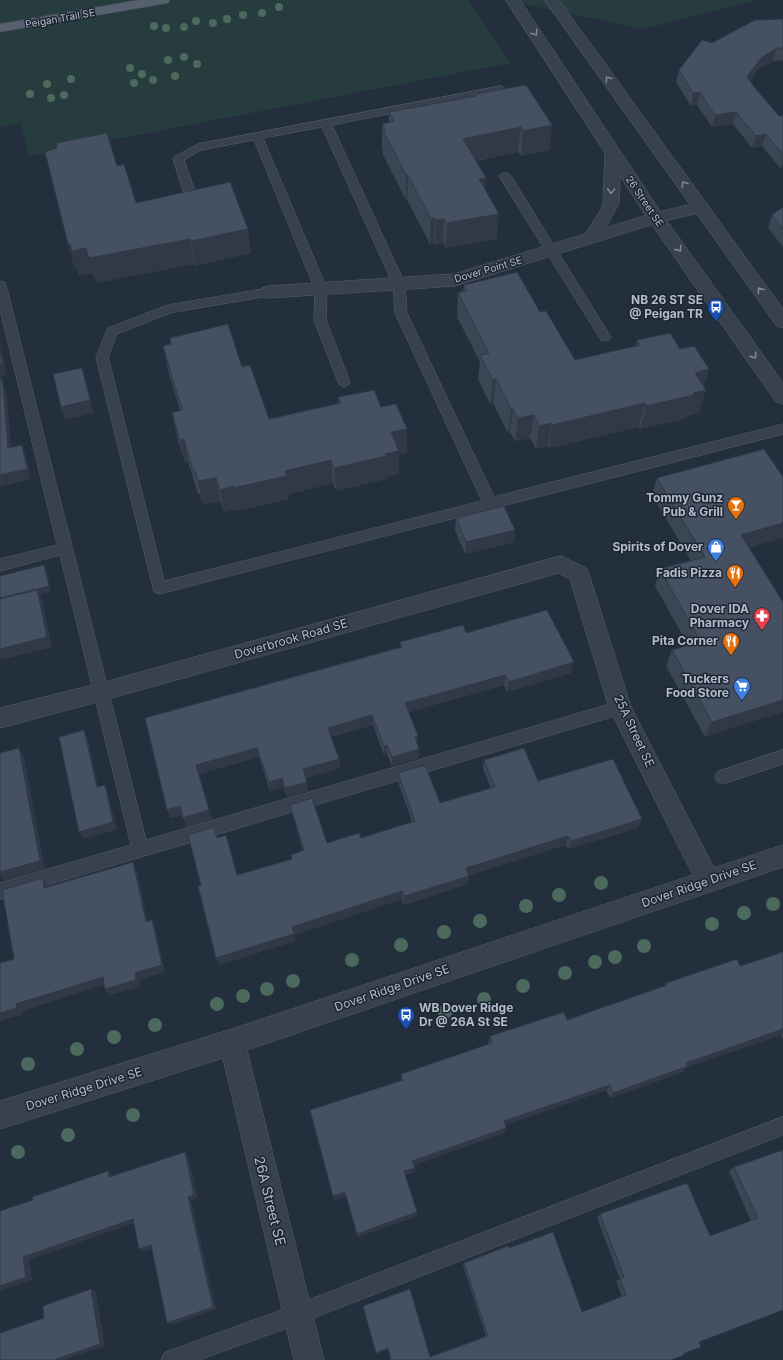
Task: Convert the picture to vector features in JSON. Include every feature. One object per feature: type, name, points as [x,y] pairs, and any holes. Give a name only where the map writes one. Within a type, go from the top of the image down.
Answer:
[{"type":"main road","name":"Peigan Trail SE","points":[[119,8],[147,0]]},
{"type":"main road","name":"Peigan Trail SE","points":[[0,28],[163,0]]},
{"type":"street","name":"26 Street SE","points":[[513,0],[656,218],[783,397]]},
{"type":"street","points":[[552,0],[783,322]]},
{"type":"street","points":[[592,237],[608,211],[611,203],[613,152]]},
{"type":"street","name":"Dover Point SE","points":[[268,292],[455,280],[592,237],[700,207]]},
{"type":"street","name":"Doverbrook Road SE","points":[[0,718],[101,692],[561,564],[579,574]]},
{"type":"street","name":"25A Street SE","points":[[579,574],[620,708],[708,880]]},
{"type":"street","name":"Dover Ridge Drive SE","points":[[0,1115],[232,1042],[708,880],[783,856]]},
{"type":"street","name":"26A Street SE","points":[[232,1042],[309,1360]]},
{"type":"lane","points":[[190,194],[178,159],[198,146],[501,90]]},
{"type":"lane","points":[[325,122],[399,284],[401,313],[490,504]]},
{"type":"lane","points":[[257,135],[321,289],[320,320],[344,382]]},
{"type":"lane","points":[[505,176],[605,337]]},
{"type":"lane","points":[[0,285],[140,849]]},
{"type":"lane","points":[[268,292],[168,309],[112,330],[102,356],[159,588],[783,429]]},
{"type":"lane","points":[[0,565],[66,548]]},
{"type":"lane","points":[[0,891],[620,708]]},
{"type":"lane","points":[[723,777],[783,756]]},
{"type":"lane","points":[[171,1360],[298,1314],[783,1126]]},
{"type":"green space","points":[[0,0],[469,0],[510,63],[29,156],[20,123],[0,127]]},
{"type":"green space","points":[[504,0],[758,0],[643,29]]},
{"type":"building","points":[[783,19],[783,48],[777,48],[761,58],[747,77],[779,116],[783,115],[783,154],[766,134],[756,136],[736,112],[715,115],[700,92],[693,93],[679,70],[702,40],[712,43],[755,20]]},
{"type":"building","points":[[526,85],[552,125],[523,131],[521,127],[463,139],[486,178],[479,179],[499,214],[447,223],[444,219],[431,219],[383,130],[385,130],[382,124],[394,121],[389,112]]},
{"type":"building","points":[[107,133],[117,166],[124,164],[136,203],[230,182],[248,229],[191,241],[190,239],[89,258],[86,248],[72,251],[70,244],[68,244],[45,152],[57,148],[56,143]]},
{"type":"building","points":[[783,207],[783,229],[772,215]]},
{"type":"building","points":[[517,272],[540,312],[546,311],[575,360],[640,345],[637,340],[670,333],[680,349],[694,346],[709,369],[695,373],[706,390],[693,393],[694,395],[646,406],[645,403],[552,425],[551,423],[539,426],[534,415],[518,418],[513,409],[511,409],[496,379],[493,380],[480,355],[489,353],[458,293],[467,291],[464,285]]},
{"type":"building","points":[[228,324],[242,367],[250,365],[269,419],[341,403],[338,397],[374,390],[381,407],[396,404],[407,429],[391,432],[399,451],[385,454],[386,456],[334,468],[331,460],[285,471],[287,476],[233,488],[233,486],[220,490],[216,478],[198,481],[195,471],[193,471],[184,439],[180,440],[172,413],[182,410],[163,346],[171,344],[170,338]]},
{"type":"building","points":[[0,350],[3,364],[0,364]]},
{"type":"building","points":[[82,368],[90,400],[61,407],[53,374]]},
{"type":"building","points":[[0,376],[3,384],[8,448],[22,445],[27,469],[0,475]]},
{"type":"building","points":[[764,449],[783,477],[783,523],[741,535],[783,602],[783,700],[712,722],[672,650],[701,642],[660,569],[705,557],[657,478]]},
{"type":"building","points":[[504,506],[515,530],[466,542],[456,518]]},
{"type":"building","points":[[44,565],[49,586],[0,598],[0,576]]},
{"type":"building","points":[[37,590],[47,637],[0,649],[0,599]]},
{"type":"building","points":[[547,610],[574,662],[509,682],[505,675],[405,703],[418,736],[415,737],[419,749],[392,757],[387,745],[384,746],[372,715],[328,728],[339,759],[303,769],[307,782],[285,788],[282,778],[269,782],[257,748],[196,765],[209,810],[183,818],[180,806],[167,810],[145,718],[402,647],[400,642],[463,625],[466,633]]},
{"type":"building","points":[[84,730],[97,787],[105,785],[113,822],[79,832],[59,737]]},
{"type":"building","points":[[19,748],[40,861],[0,872],[0,753]]},
{"type":"building","points":[[524,748],[538,781],[613,759],[642,819],[571,841],[568,836],[466,868],[469,876],[404,896],[402,891],[292,927],[294,934],[216,958],[198,886],[201,885],[188,835],[214,827],[217,838],[226,835],[237,875],[292,859],[291,855],[304,850],[290,805],[312,798],[327,843],[359,833],[361,838],[415,821],[398,773],[425,765],[440,803],[495,787],[484,760]]},
{"type":"building","points":[[133,862],[146,922],[152,920],[162,965],[135,973],[136,980],[105,989],[103,977],[16,1004],[17,1008],[0,1013],[0,963],[14,959],[2,890],[43,878],[44,888]]},
{"type":"building","points":[[783,952],[783,1029],[686,1063],[688,1066],[613,1093],[610,1085],[504,1121],[506,1128],[412,1161],[415,1168],[404,1171],[417,1212],[357,1234],[345,1192],[333,1196],[310,1110],[403,1080],[401,1074],[492,1043],[490,1036],[564,1012],[567,1020],[667,985],[666,983],[737,959],[740,966]]},
{"type":"building","points":[[783,1150],[783,1310],[699,1342],[701,1347],[671,1360],[391,1360],[388,1348],[376,1353],[363,1306],[410,1289],[430,1357],[488,1336],[464,1263],[508,1246],[509,1248],[553,1232],[582,1312],[626,1295],[620,1279],[624,1277],[600,1214],[687,1183],[710,1236],[758,1218],[734,1167]]},
{"type":"building","points":[[185,1152],[194,1195],[188,1197],[213,1307],[167,1323],[151,1245],[139,1249],[133,1219],[23,1257],[26,1277],[0,1286],[0,1211],[33,1200],[32,1197],[108,1171],[109,1177]]},
{"type":"building","points":[[91,1289],[100,1344],[54,1360],[0,1360],[0,1333],[44,1318],[43,1306]]},
{"type":"place","name":"NB 26 ST SE @ Peigan TR","points":[[716,322]]},
{"type":"place","name":"Tommy Gunz Pub & Grill","points":[[736,520]]},
{"type":"place","name":"Spirits of Dover","points":[[716,562]]},
{"type":"place","name":"Fadis Pizza","points":[[735,588]]},
{"type":"place","name":"Dover IDA Pharmacy","points":[[762,631]]},
{"type":"place","name":"Pita Corner","points":[[731,656]]},
{"type":"place","name":"Tuckers Food Store","points":[[742,701]]},
{"type":"place","name":"WB Dover Ridge Dr @ 26A St SE","points":[[406,1030]]}]
